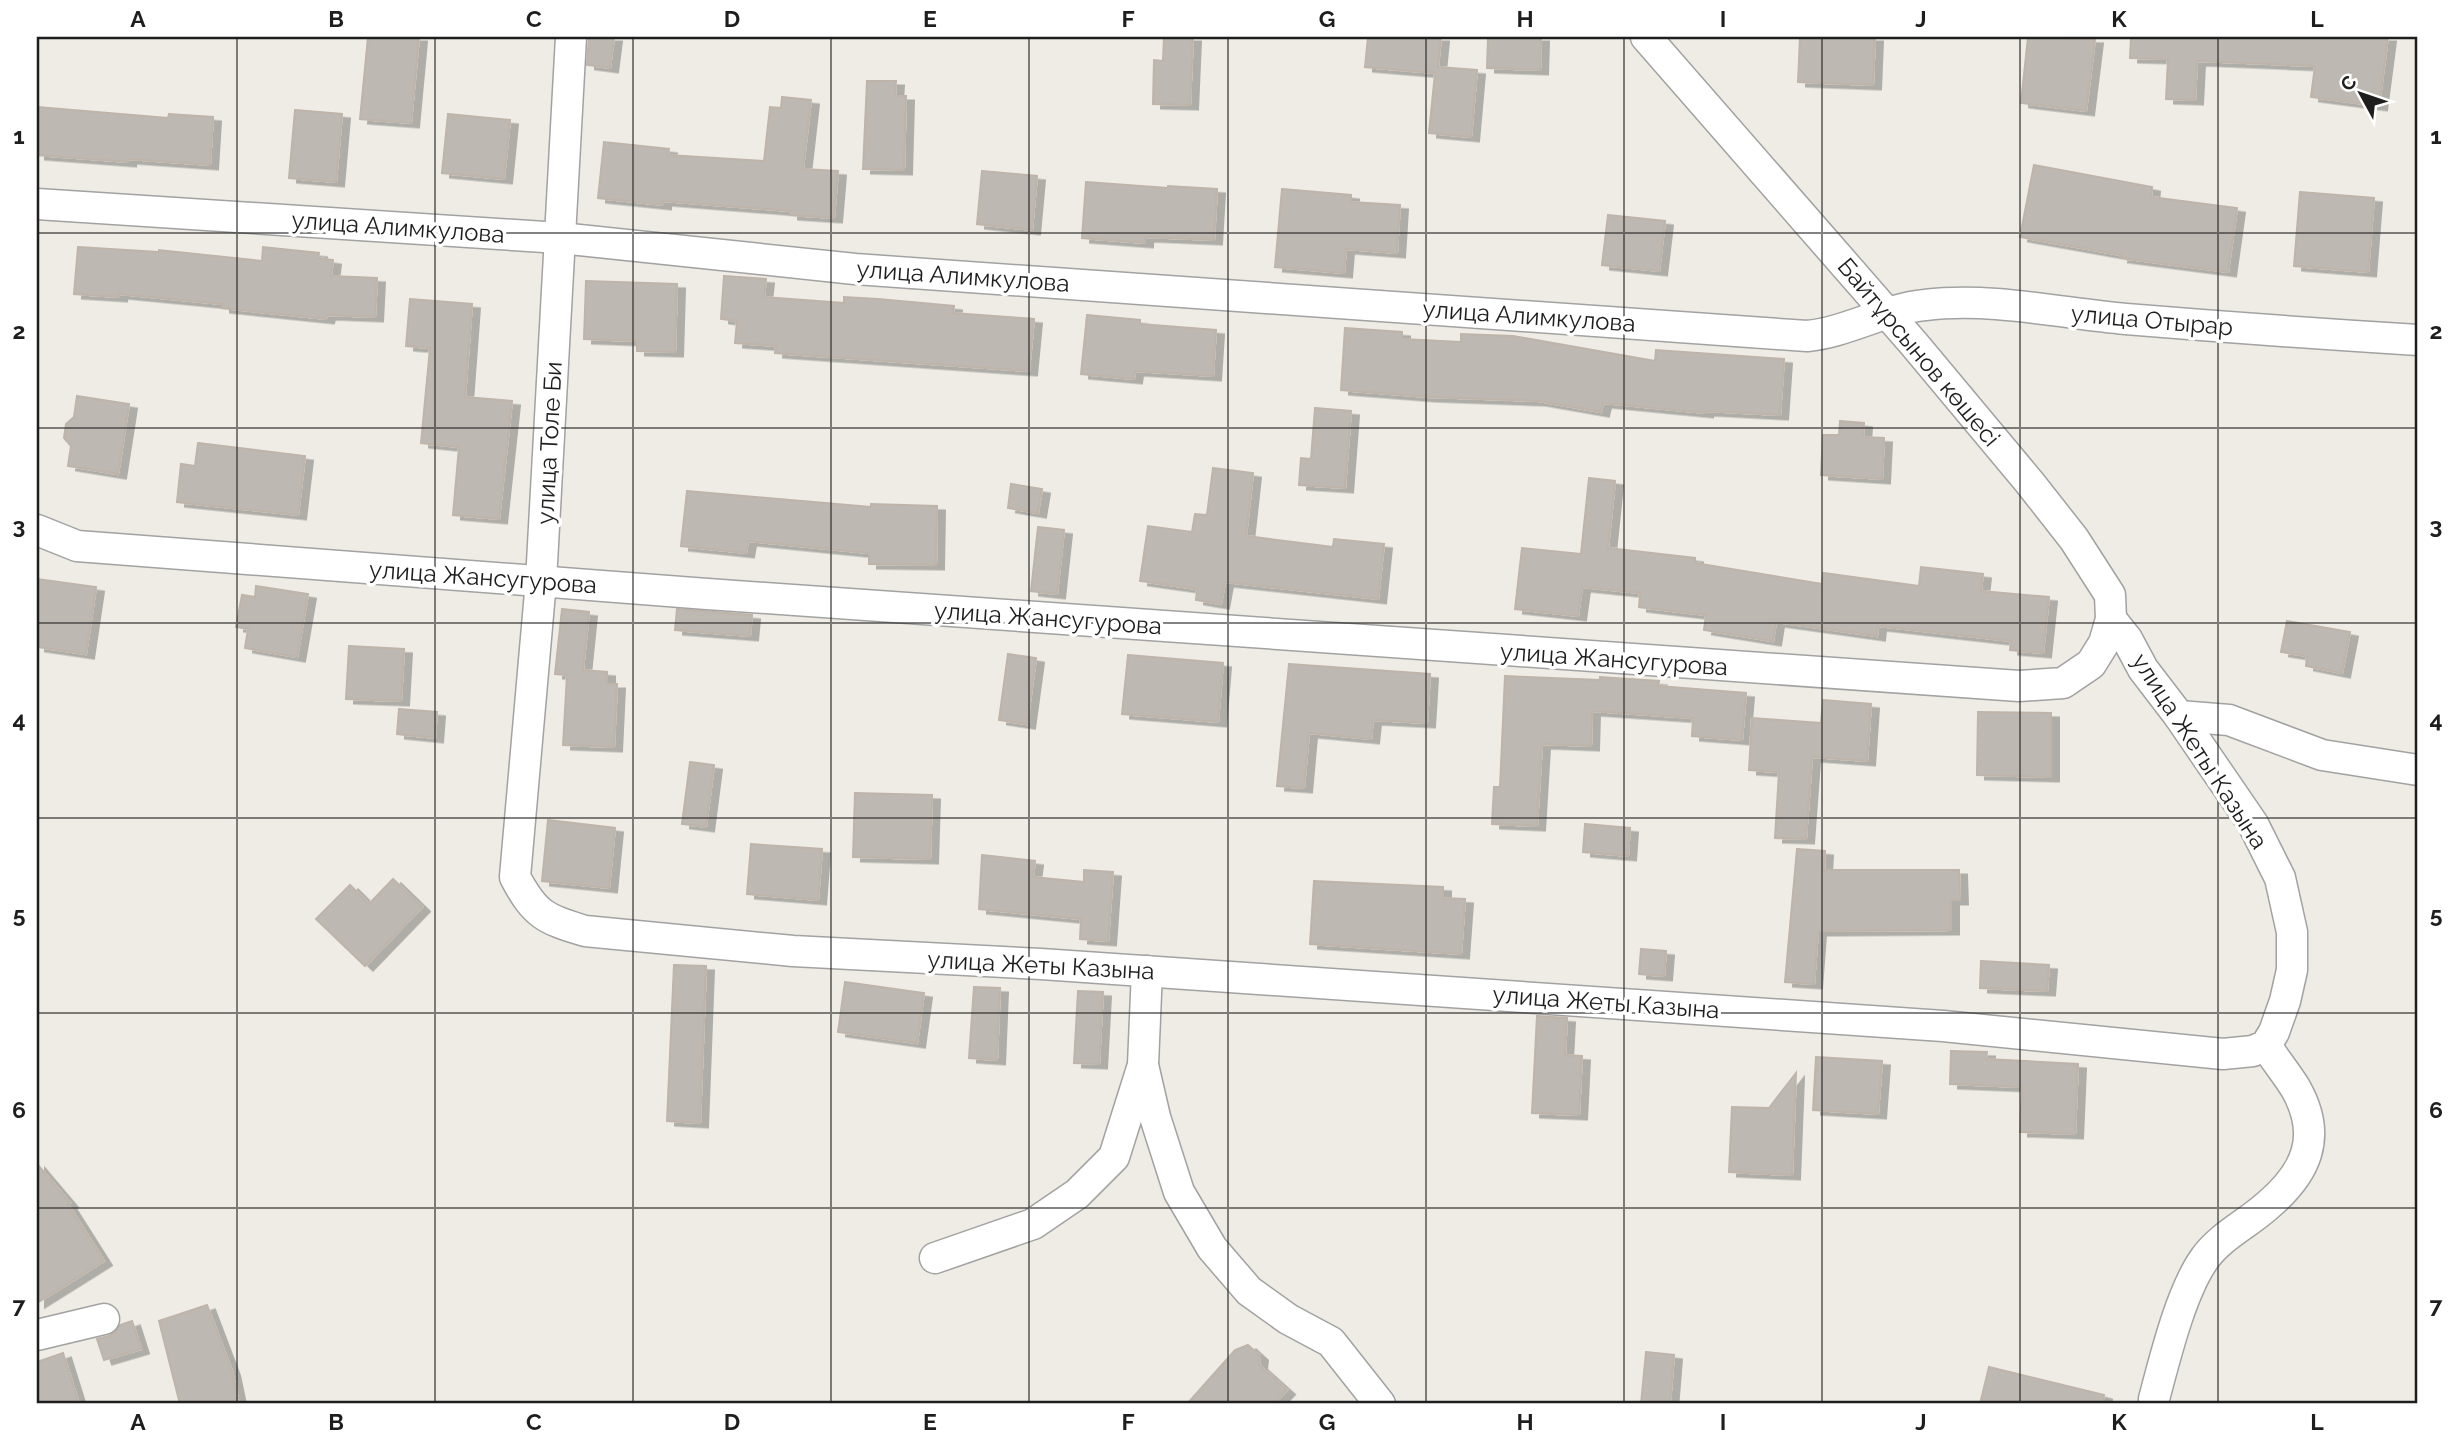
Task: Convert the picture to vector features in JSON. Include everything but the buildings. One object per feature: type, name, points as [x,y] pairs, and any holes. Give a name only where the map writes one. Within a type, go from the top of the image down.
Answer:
[{"type":"street","name":"улица Толе Би","points":[[517,848],[541,581],[571,37]]},
{"type":"street","name":"Байтұрсынов көшесі","points":[[1646,37],[1887,313],[2030,483],[2074,539],[2110,595],[2111,619]]},
{"type":"street","name":"улица Алимкулова","points":[[37,204],[560,238],[855,269],[1807,336],[1836,331],[1887,313]]},
{"type":"street","name":"улица Отырар","points":[[1887,313],[1925,304],[1982,304],[2125,319],[2418,340]]},
{"type":"street","name":"улица Жансугурова","points":[[37,530],[77,546],[1373,642],[2019,686],[2063,683],[2091,664],[2104,643],[2111,619]]},
{"type":"street","name":"улица Жеты Казына","points":[[517,848],[515,877],[528,901],[552,921],[585,931],[793,951],[1147,971],[1943,1026],[2223,1054],[2253,1051],[2266,1045],[2274,1032],[2292,970],[2292,932],[2280,878],[2253,824],[2179,716],[2143,669],[2127,639],[2111,619]]},
{"type":"street","points":[[2179,716],[2229,720],[2322,755],[2418,770]]},
{"type":"street","points":[[935,1258],[1032,1224],[1077,1194],[1114,1157],[1143,1065],[1147,971]]},
{"type":"street","points":[[2154,1399],[2167,1350],[2194,1275],[2206,1256],[2221,1241],[2269,1205],[2304,1165],[2311,1143],[2308,1120],[2297,1090],[2266,1045]]},
{"type":"street","points":[[1143,1065],[1155,1116],[1179,1192],[1212,1248],[1250,1291],[1288,1319],[1331,1342],[1380,1404]]},
{"type":"street","points":[[37,1335],[104,1320]]}]
